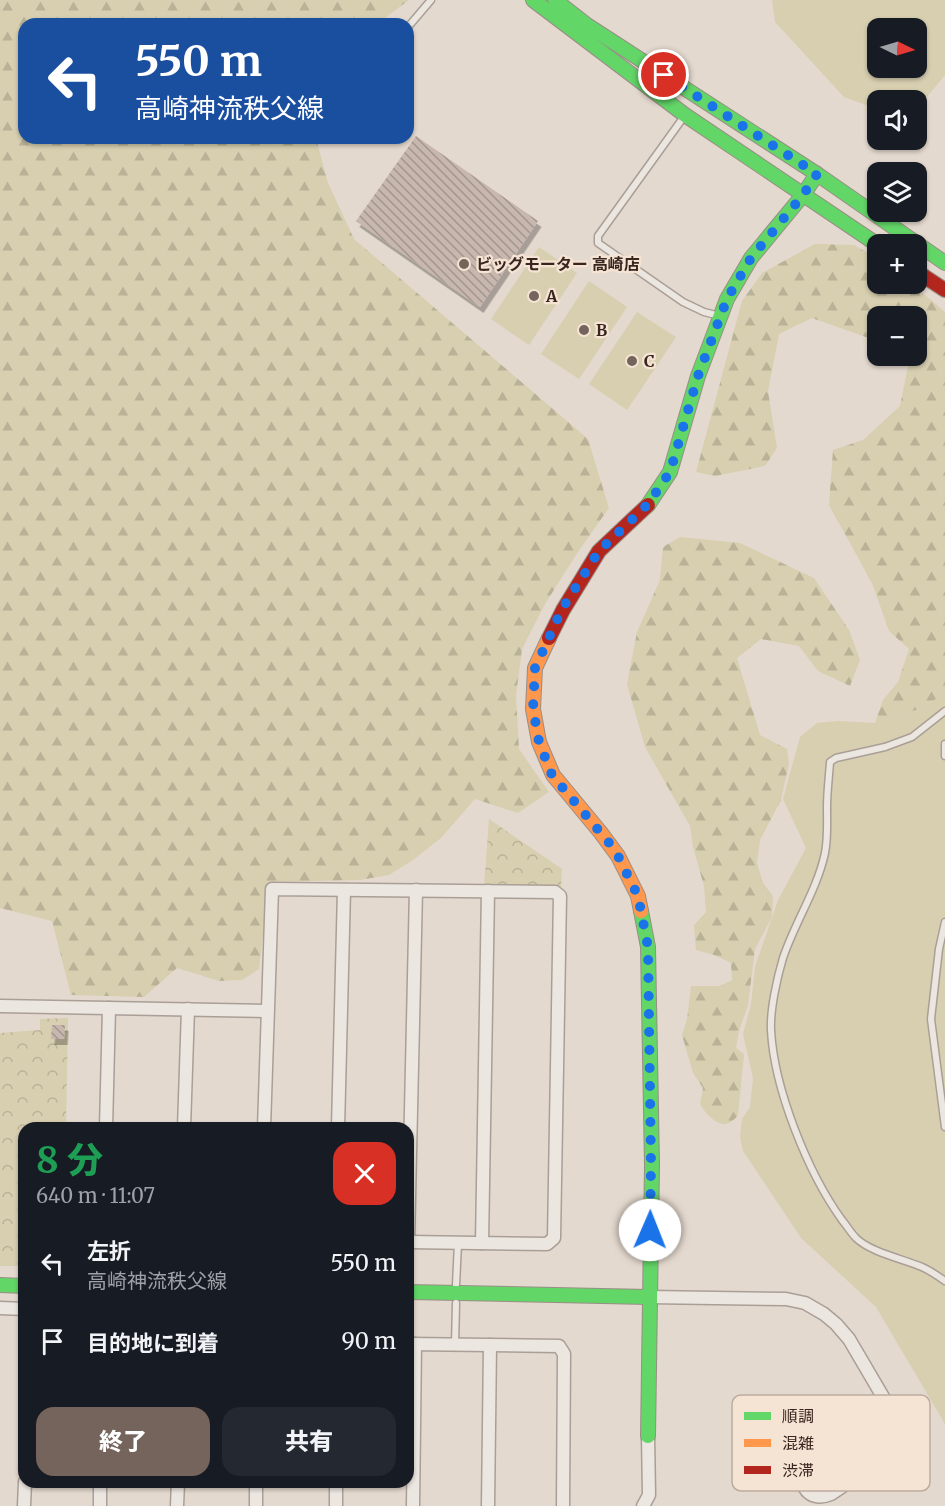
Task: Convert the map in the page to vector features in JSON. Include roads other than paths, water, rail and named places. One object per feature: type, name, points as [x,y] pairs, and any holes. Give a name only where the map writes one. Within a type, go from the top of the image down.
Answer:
[{"type":"street","points":[[533,0],[685,115],[867,238]]},
{"type":"street","points":[[555,0],[587,25],[817,174],[945,263]]},
{"type":"street","points":[[643,1506],[649,1495],[651,1165],[648,947],[638,896],[618,856],[602,833],[552,775],[539,742],[533,709],[535,668],[562,609],[599,551],[648,504],[670,472],[698,376],[727,299],[751,258],[803,195],[817,174]]},
{"type":"street","points":[[927,278],[944,289]]},
{"type":"street","points":[[264,1122],[272,889],[555,892],[560,896],[554,1238],[548,1244],[414,1242]]},
{"type":"street","points":[[338,1122],[344,890]]},
{"type":"street","points":[[411,1122],[416,890]]},
{"type":"street","points":[[482,1244],[488,891]]},
{"type":"street","points":[[0,1006],[267,1011]]},
{"type":"street","points":[[106,1122],[109,1008]]},
{"type":"street","points":[[184,1122],[188,1009]]},
{"type":"street","points":[[0,1285],[18,1286]]},
{"type":"street","points":[[414,1292],[786,1299],[806,1303],[836,1324],[849,1339],[881,1395]]},
{"type":"street","points":[[0,1308],[18,1309]]},
{"type":"street","points":[[414,1344],[559,1346],[564,1354],[563,1506]]},
{"type":"street","points":[[488,1506],[490,1345]]},
{"type":"street","points":[[24,1506],[25,1488]]},
{"type":"street","points":[[100,1488],[100,1506]]},
{"type":"street","points":[[177,1506],[178,1488]]},
{"type":"street","points":[[256,1488],[256,1506]]},
{"type":"street","points":[[336,1488],[336,1506]]},
{"type":"street","points":[[413,1488],[413,1506]]},
{"type":"street","points":[[807,1491],[816,1497],[825,1497],[836,1491]]},
{"type":"lane","points":[[414,20],[431,0]]},
{"type":"lane","points":[[685,115],[598,236],[598,243],[684,302],[704,312],[721,316]]},
{"type":"lane","points":[[945,711],[912,737],[885,747],[836,758],[830,762],[825,853],[809,901],[783,959],[774,994],[771,1029],[776,1063],[789,1114],[808,1160],[831,1204],[856,1238],[865,1245],[921,1266],[945,1281]]},
{"type":"lane","points":[[945,744],[945,756]]},
{"type":"lane","points":[[945,922],[939,949],[932,1019],[945,1127]]},
{"type":"lane","points":[[456,1285],[458,1243]]},
{"type":"lane","points":[[455,1345],[456,1304]]},
{"type":"place","name":"ビッグモーター 高崎店","points":[[464,264]]},
{"type":"place","name":"A","points":[[534,296]]},
{"type":"place","name":"B","points":[[584,330]]},
{"type":"place","name":"C","points":[[632,361]]}]
